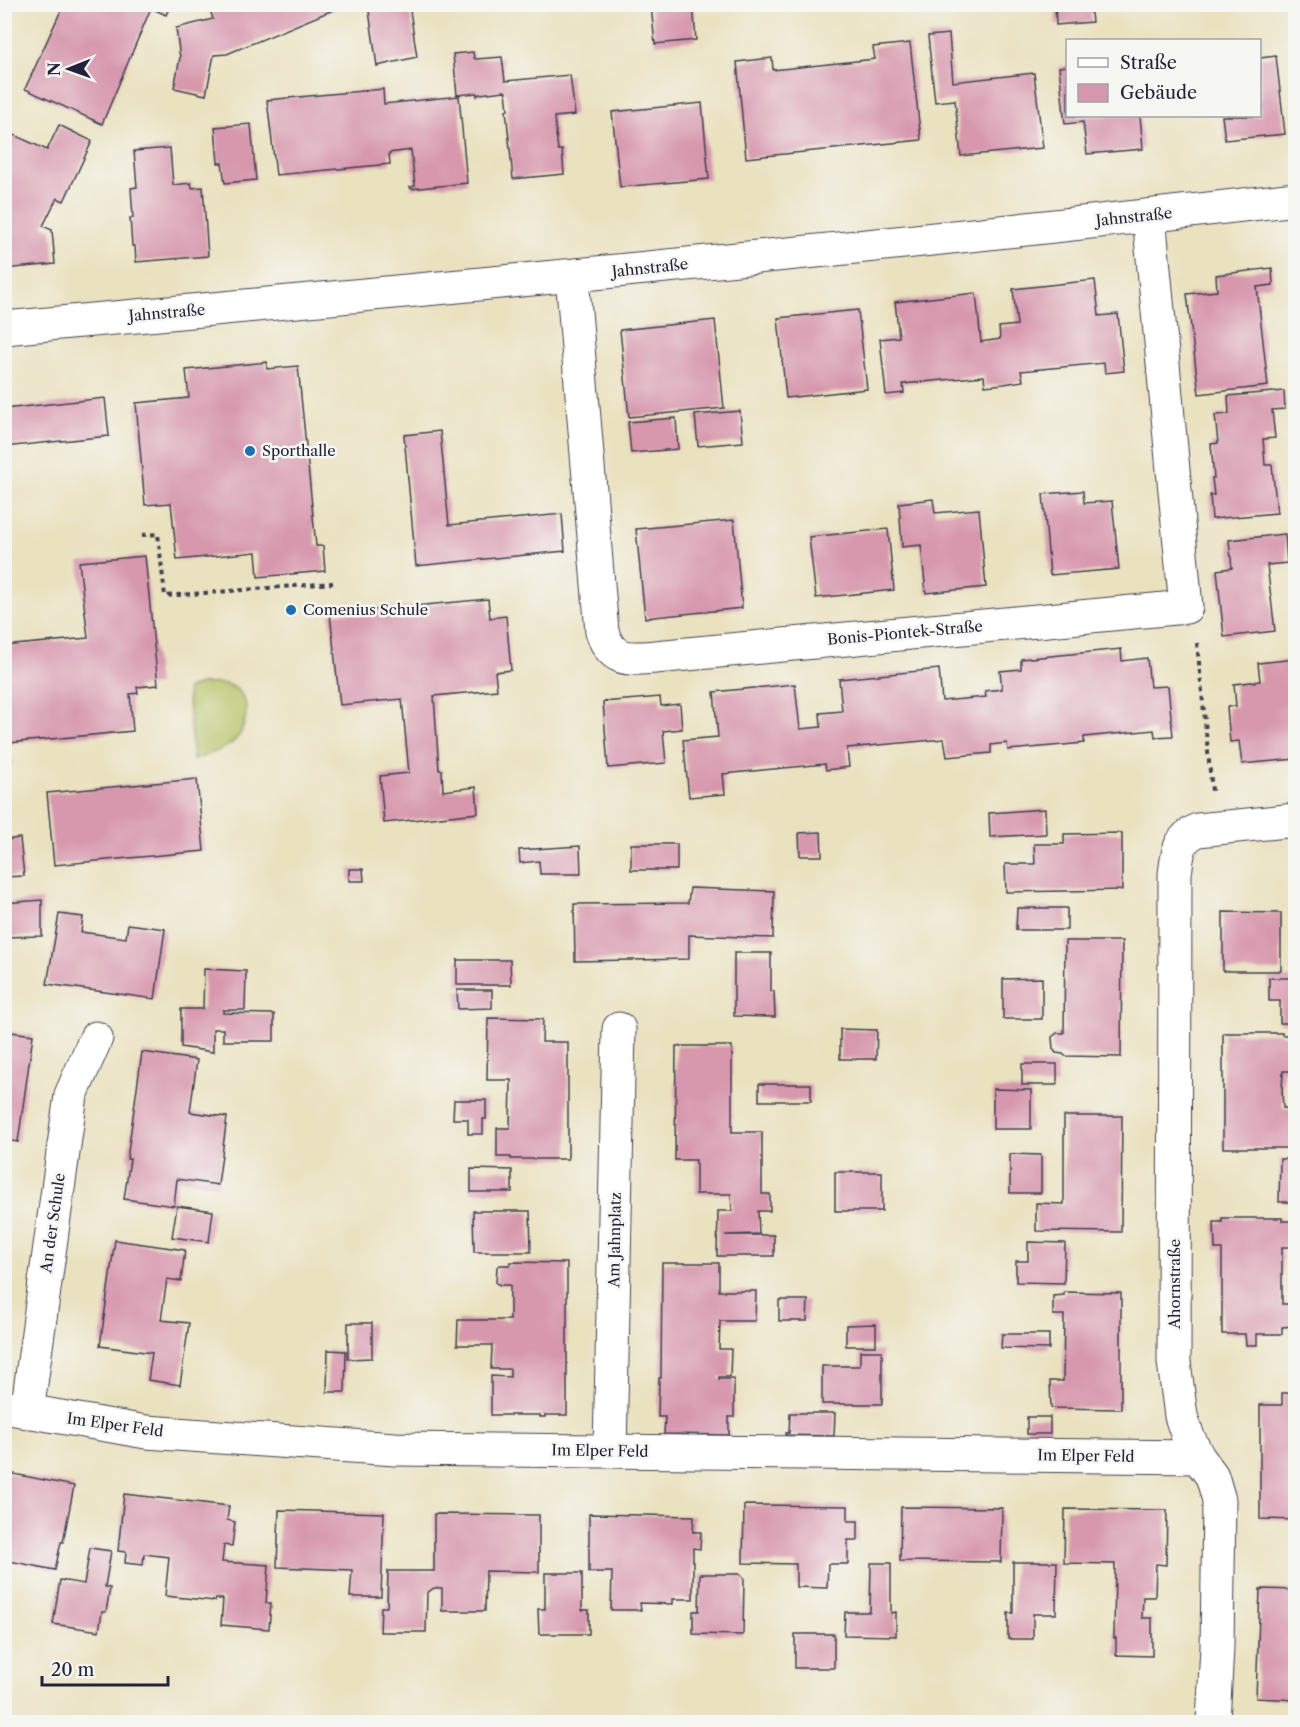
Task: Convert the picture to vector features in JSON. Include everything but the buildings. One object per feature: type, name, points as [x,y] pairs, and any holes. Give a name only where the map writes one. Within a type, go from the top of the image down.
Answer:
[{"type":"street","name":"Jahnstraße","points":[[4,328],[572,276],[1296,199]]},
{"type":"street","points":[[1149,216],[1186,607]]},
{"type":"street","name":"Bonis-Piontek-Straße","points":[[572,276],[602,632],[611,652],[622,658],[656,657],[1186,607]]},
{"type":"street","points":[[1216,828],[1296,820]]},
{"type":"street","name":"Ahornstraße","points":[[1213,1722],[1217,1647],[1219,1500],[1212,1476],[1198,1457],[1181,1416],[1174,1362],[1175,874],[1184,837],[1198,830],[1216,828]]},
{"type":"street","name":"Am Jahnplatz","points":[[610,1451],[619,1029]]},
{"type":"street","name":"An der Schule","points":[[16,1409],[71,1095],[96,1038]]},
{"type":"street","name":"Im Elper Feld","points":[[16,1409],[146,1432],[372,1447],[1198,1457]]},
{"type":"path","points":[[142,536],[158,534],[165,596],[333,583]]},
{"type":"path","points":[[1186,607],[1194,621],[1216,828]]},
{"type":"green space","points":[[214,683],[232,686],[245,701],[246,716],[241,731],[232,743],[219,751],[193,760],[187,689],[200,684]]},
{"type":"place","name":"Sporthalle","points":[[250,451]]},
{"type":"place","name":"Comenius Schule","points":[[291,610]]}]
